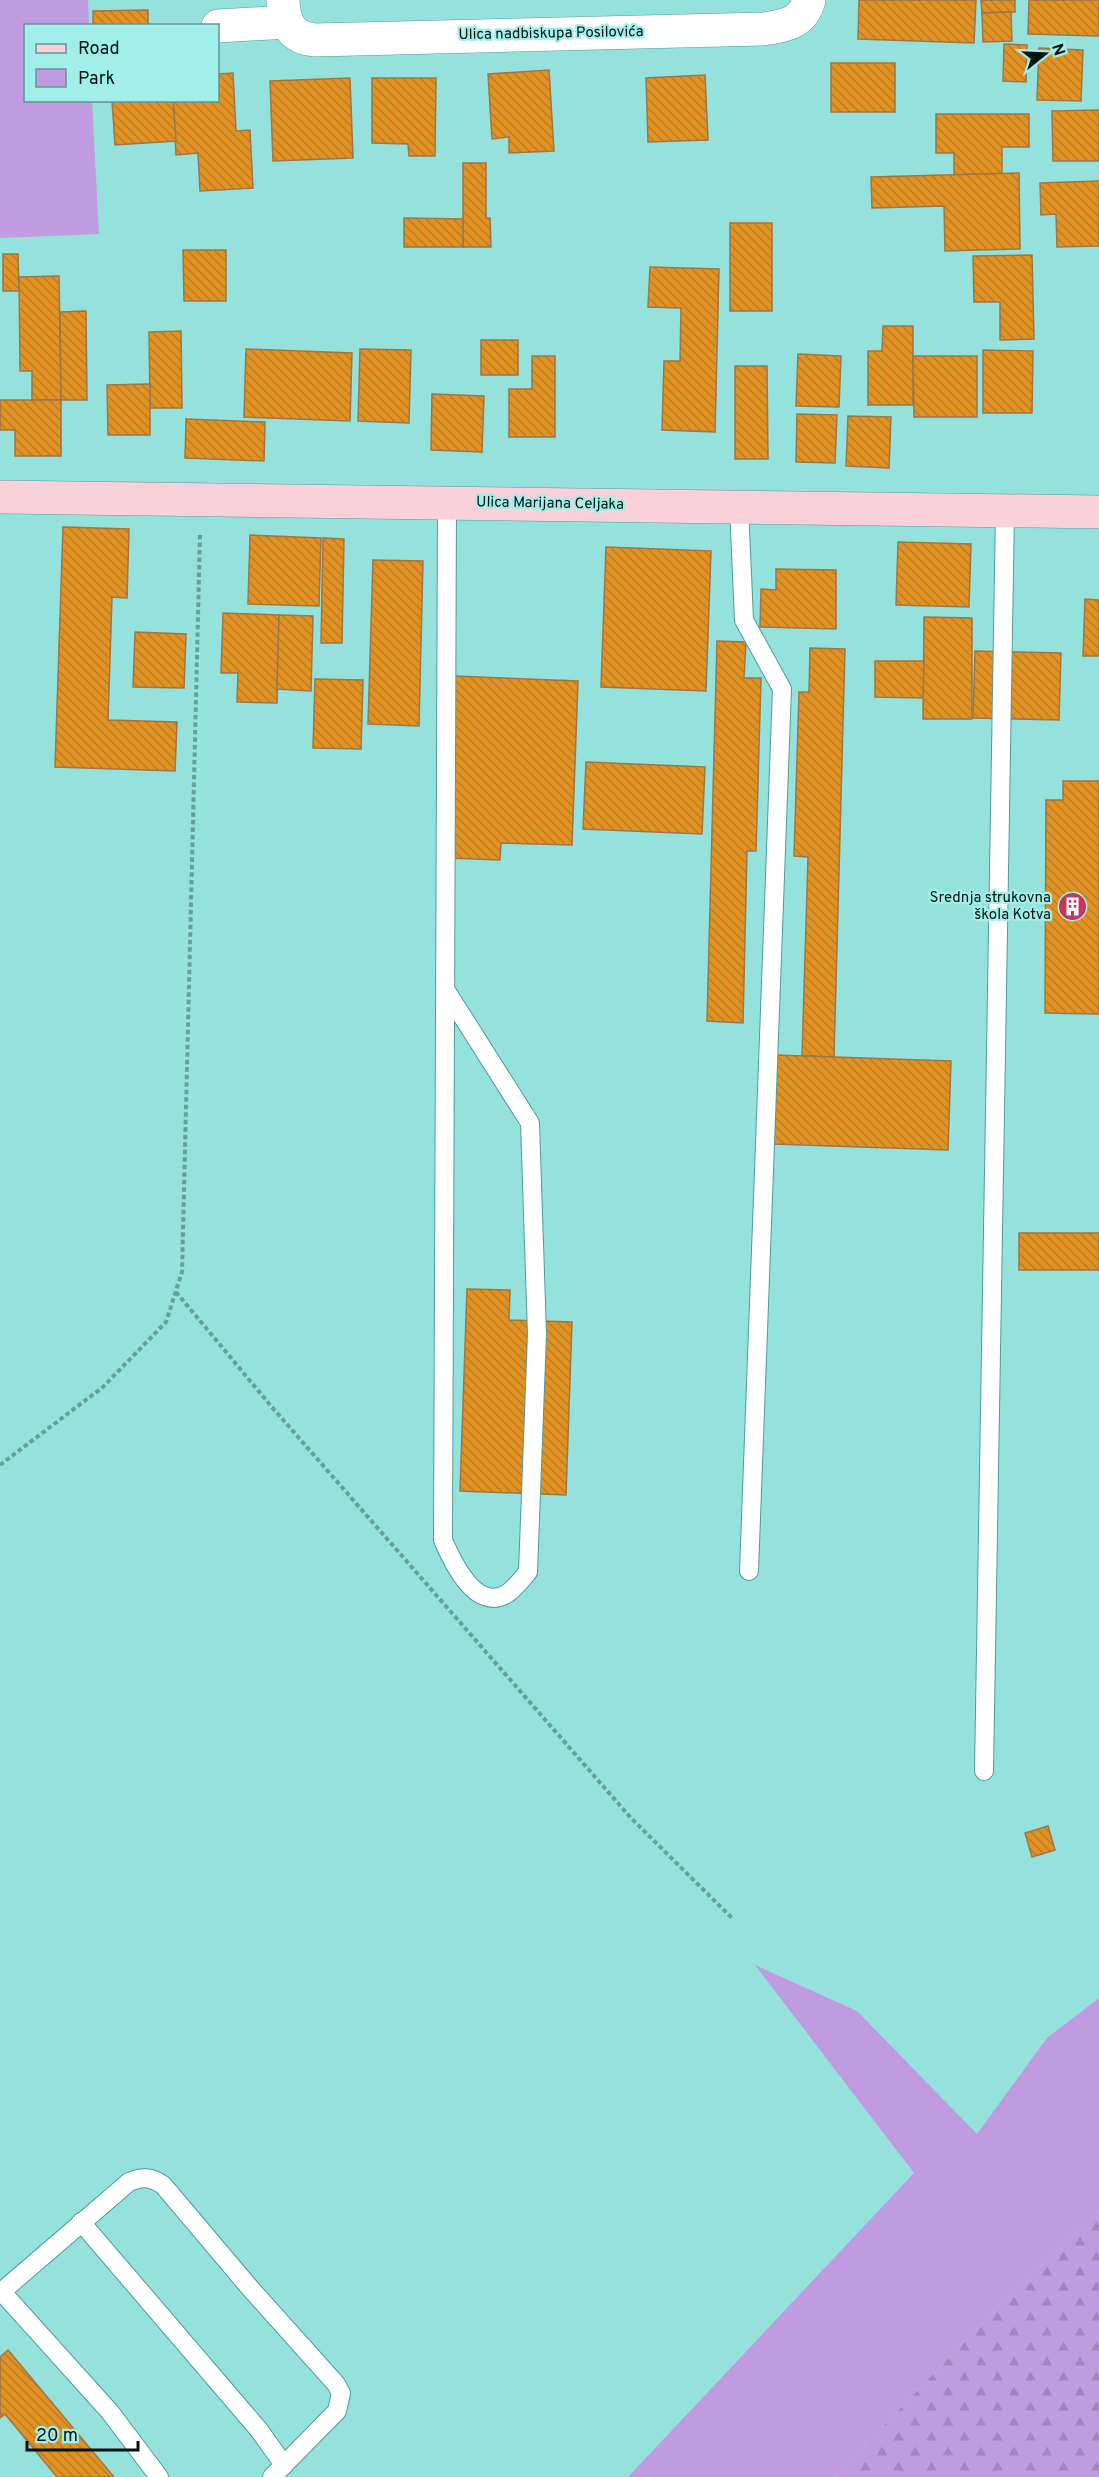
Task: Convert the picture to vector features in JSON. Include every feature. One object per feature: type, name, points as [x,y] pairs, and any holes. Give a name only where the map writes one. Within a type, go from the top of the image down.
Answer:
[{"type":"main road","name":"Ulica Marijana Celjaka","points":[[0,497],[1099,512]]},
{"type":"street","name":"Ulica nadbiskupa Posilovića","points":[[219,26],[285,11],[297,36],[315,40],[763,29],[783,26],[798,20],[809,0]]},
{"type":"lane","points":[[445,989],[530,1123],[537,1334],[528,1572],[508,1593],[494,1598],[474,1591],[454,1566],[443,1540],[445,989],[447,503]]},
{"type":"lane","points":[[739,507],[744,620],[782,690],[749,1570]]},
{"type":"lane","points":[[984,1771],[1005,511]]},
{"type":"lane","points":[[81,2222],[259,2430],[278,2471],[337,2411],[341,2393],[336,2384],[250,2288],[163,2185],[156,2180],[138,2178],[129,2182],[81,2222],[1,2293],[110,2412],[159,2477]]},
{"type":"path","points":[[0,1465],[104,1387],[166,1322],[182,1272],[201,499]]},
{"type":"green space","points":[[0,0],[88,0],[89,24],[24,24],[24,102],[92,102],[99,234],[0,238]]},
{"type":"green space","points":[[755,1965],[857,2011],[977,2134],[1047,2038],[1099,1998],[1099,2211],[998,2307],[834,2477],[628,2477],[914,2173]]},
{"type":"green space","points":[[1099,2211],[1099,2477],[834,2477],[998,2307]]},
{"type":"building","points":[[859,0],[976,0],[974,43],[858,39]]},
{"type":"building","points":[[981,0],[1015,0],[1015,12],[982,13]]},
{"type":"building","points":[[1029,0],[1099,0],[1099,36],[1028,34]]},
{"type":"building","points":[[148,10],[148,24],[93,24],[93,11]]},
{"type":"building","points":[[1011,12],[1012,41],[983,42],[982,13]]},
{"type":"building","points":[[1004,44],[1027,45],[1026,82],[1003,81]]},
{"type":"building","points":[[1039,48],[1083,50],[1081,101],[1037,100]]},
{"type":"building","points":[[831,63],[895,63],[895,112],[831,112]]},
{"type":"building","points":[[549,70],[554,151],[509,153],[509,137],[492,139],[488,74]]},
{"type":"building","points":[[233,73],[236,131],[250,130],[253,188],[200,191],[198,153],[176,155],[173,102],[219,102],[219,74]]},
{"type":"building","points":[[705,75],[708,140],[648,142],[646,78]]},
{"type":"building","points":[[350,78],[353,158],[273,161],[270,81]]},
{"type":"building","points":[[372,78],[436,78],[435,156],[409,156],[408,144],[372,143]]},
{"type":"building","points":[[112,102],[173,102],[176,141],[115,145]]},
{"type":"building","points":[[1099,110],[1099,161],[1053,161],[1052,111]]},
{"type":"building","points":[[936,114],[1029,114],[1029,147],[1002,147],[1002,174],[954,175],[954,153],[936,153]]},
{"type":"building","points":[[463,163],[486,163],[486,218],[490,218],[491,247],[463,247]]},
{"type":"building","points":[[1019,173],[1020,249],[945,251],[944,206],[872,208],[871,177]]},
{"type":"building","points":[[1099,181],[1099,246],[1057,247],[1056,214],[1041,215],[1040,183]]},
{"type":"building","points":[[404,218],[463,219],[463,247],[404,247]]},
{"type":"building","points":[[730,223],[772,223],[772,311],[730,311]]},
{"type":"building","points":[[183,250],[226,250],[226,301],[184,301]]},
{"type":"building","points":[[3,254],[18,254],[19,291],[3,291]]},
{"type":"building","points":[[1032,255],[1034,339],[1000,340],[1000,302],[974,302],[973,256]]},
{"type":"building","points":[[650,267],[719,269],[715,432],[662,430],[664,361],[680,361],[681,308],[648,307]]},
{"type":"building","points":[[59,276],[61,400],[32,400],[32,371],[20,371],[19,277]]},
{"type":"building","points":[[86,311],[87,400],[61,400],[60,312]]},
{"type":"building","points":[[883,326],[913,326],[913,405],[868,405],[868,351],[882,351]]},
{"type":"building","points":[[181,331],[182,408],[150,408],[149,332]]},
{"type":"building","points":[[481,340],[518,340],[518,375],[481,375]]},
{"type":"building","points":[[246,349],[352,353],[350,421],[244,417]]},
{"type":"building","points":[[360,349],[411,350],[409,423],[358,421]]},
{"type":"building","points":[[983,350],[1033,351],[1032,413],[983,413]]},
{"type":"building","points":[[798,354],[841,356],[839,407],[796,406]]},
{"type":"building","points":[[532,356],[555,356],[555,437],[509,437],[509,389],[532,389]]},
{"type":"building","points":[[913,356],[977,356],[977,417],[914,417]]},
{"type":"building","points":[[735,366],[767,366],[768,459],[735,459]]},
{"type":"building","points":[[150,384],[150,435],[108,435],[107,385]]},
{"type":"building","points":[[432,394],[484,396],[482,452],[431,450]]},
{"type":"building","points":[[0,400],[61,400],[61,456],[15,456],[15,430],[0,430]]},
{"type":"building","points":[[797,414],[837,415],[835,463],[796,462]]},
{"type":"building","points":[[848,416],[891,417],[889,468],[846,466]]},
{"type":"building","points":[[186,419],[265,422],[264,461],[185,458]]},
{"type":"building","points":[[63,527],[129,529],[127,598],[112,597],[108,720],[177,722],[175,771],[55,767]]},
{"type":"building","points":[[250,535],[321,538],[319,606],[248,604]]},
{"type":"building","points":[[323,538],[344,539],[342,643],[321,643]]},
{"type":"building","points":[[898,542],[971,544],[969,607],[896,605]]},
{"type":"building","points":[[606,547],[711,551],[706,691],[601,687]]},
{"type":"building","points":[[373,560],[423,561],[419,726],[368,724]]},
{"type":"building","points":[[776,569],[836,570],[836,629],[760,627],[761,589],[776,590]]},
{"type":"building","points":[[1085,599],[1099,600],[1099,656],[1083,656]]},
{"type":"building","points":[[223,613],[279,615],[277,703],[237,702],[238,673],[221,673]]},
{"type":"building","points":[[279,615],[313,616],[311,691],[277,689]]},
{"type":"building","points":[[924,617],[972,618],[972,719],[923,719]]},
{"type":"building","points":[[135,632],[186,634],[184,688],[133,687]]},
{"type":"building","points":[[717,641],[746,642],[744,678],[761,678],[756,851],[747,851],[743,1023],[707,1021]]},
{"type":"building","points":[[810,648],[845,649],[834,1057],[802,1056],[808,857],[794,856],[799,692],[809,692]]},
{"type":"building","points":[[975,651],[1061,653],[1059,720],[973,718]]},
{"type":"building","points":[[875,661],[924,661],[923,698],[875,697]]},
{"type":"building","points":[[455,676],[578,681],[572,845],[501,843],[500,860],[449,858]]},
{"type":"building","points":[[315,679],[363,680],[361,749],[313,748]]},
{"type":"building","points":[[586,762],[705,767],[702,834],[583,829]]},
{"type":"building","name":"Srednja strukovna škola Kotva","points":[[1063,781],[1099,781],[1099,1014],[1045,1013],[1046,800],[1063,800]]},
{"type":"building","points":[[776,1055],[951,1061],[948,1150],[774,1144]]},
{"type":"building","points":[[1019,1233],[1099,1233],[1099,1270],[1019,1270]]},
{"type":"building","points":[[467,1289],[510,1290],[509,1320],[572,1322],[566,1495],[460,1491]]},
{"type":"building","points":[[1048,1826],[1055,1850],[1032,1857],[1025,1833]]},
{"type":"building","points":[[8,2350],[114,2477],[57,2477],[5,2414],[0,2418],[0,2357]]},
{"type":"place","name":"Srednja strukovna škola Kotva","points":[[1072,907]]}]
